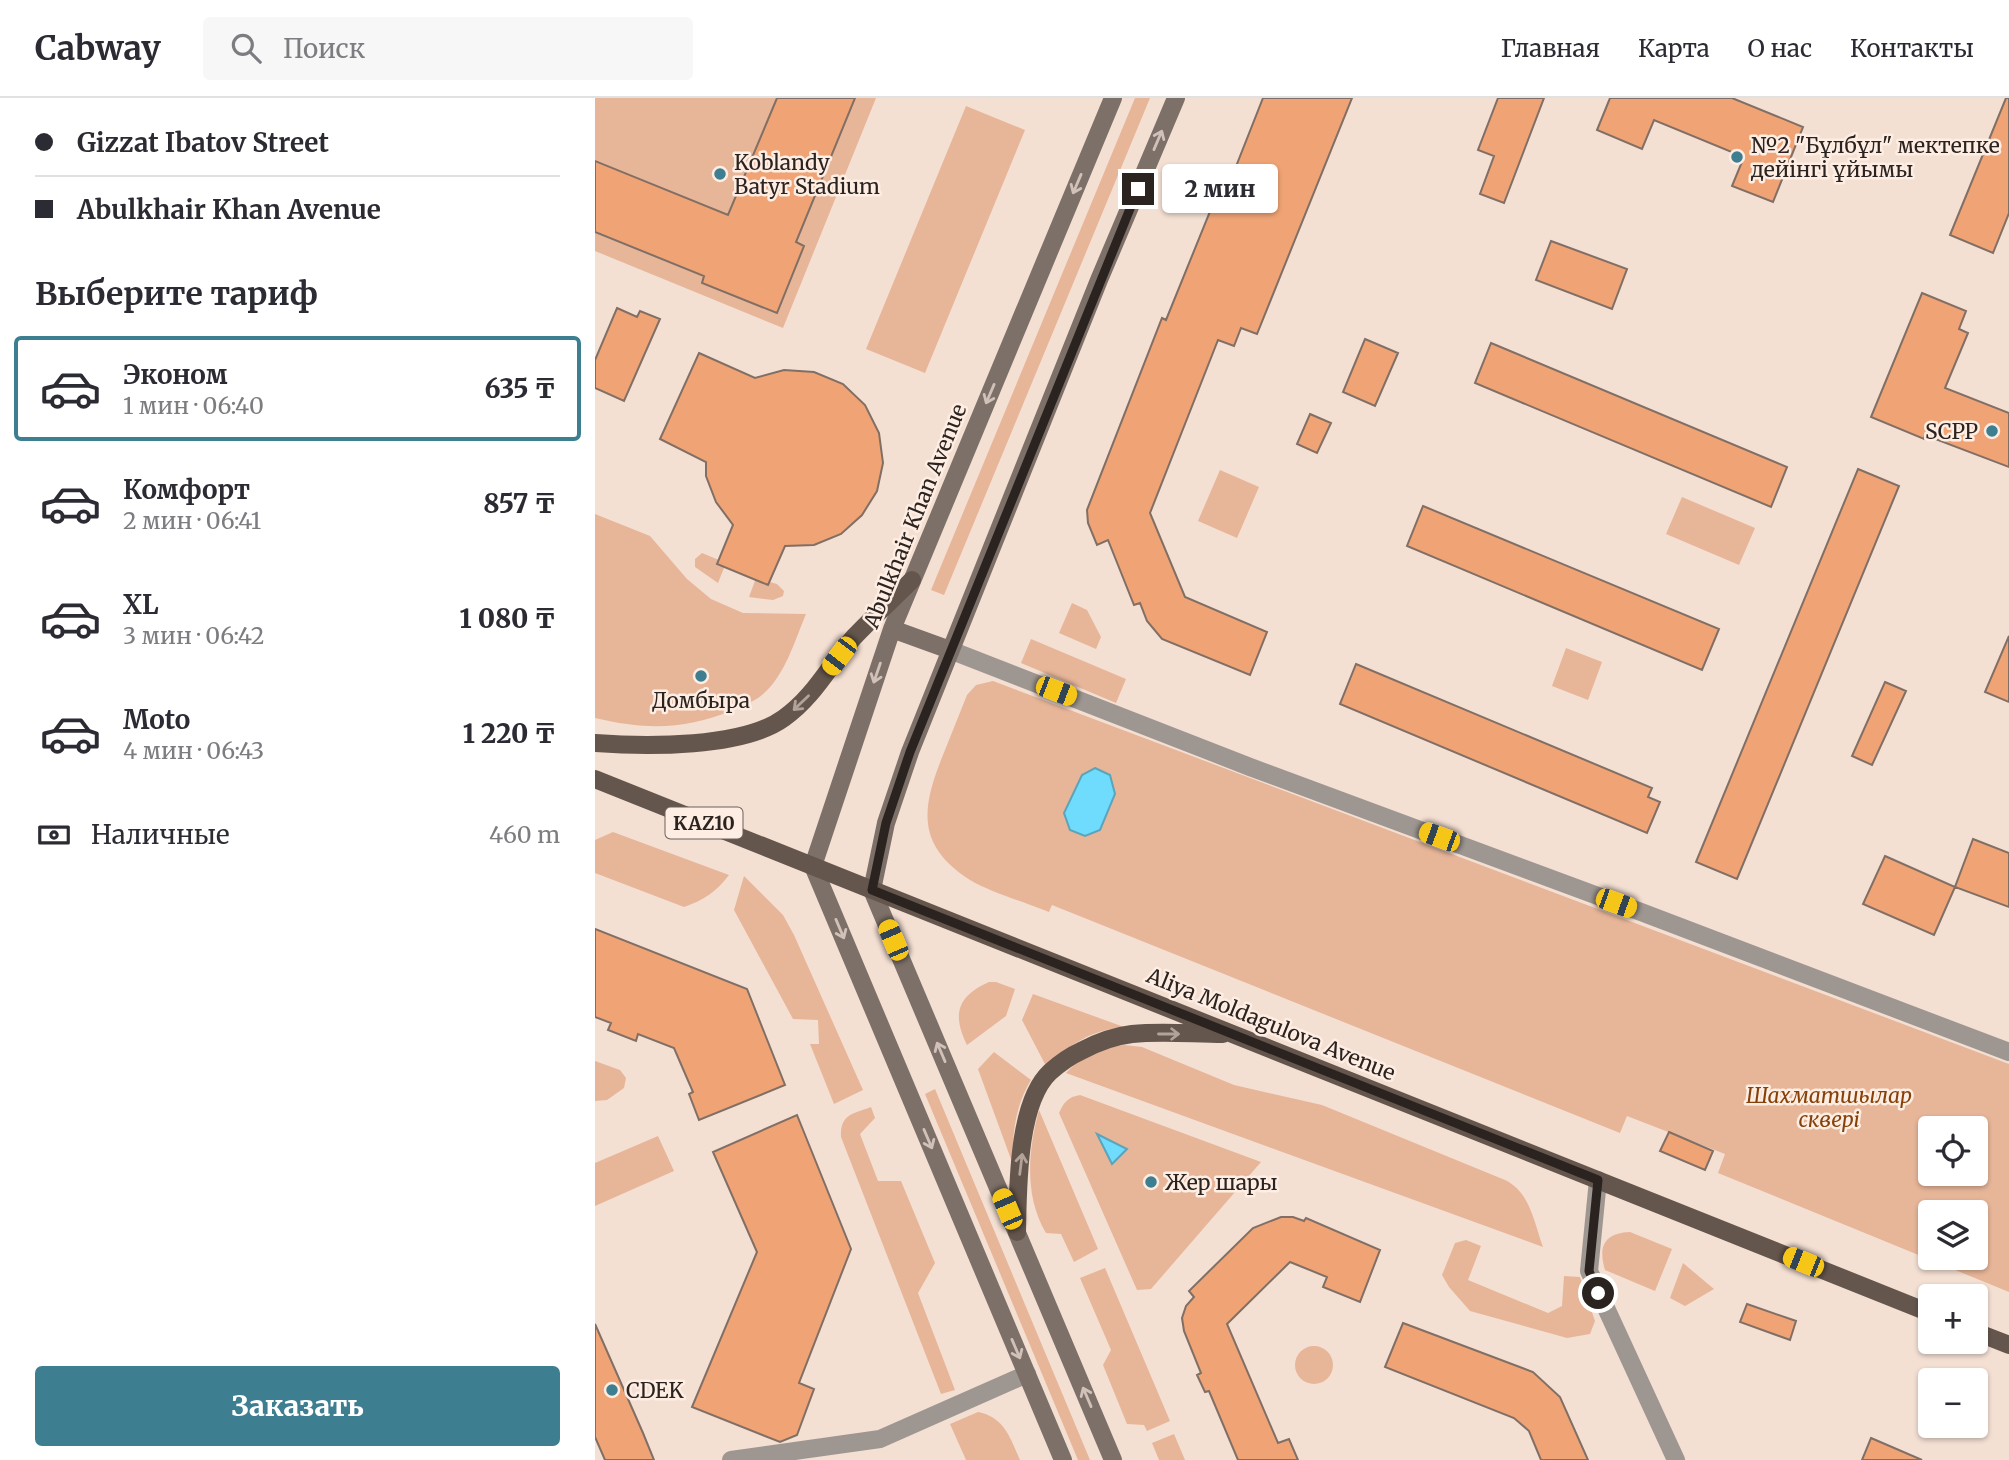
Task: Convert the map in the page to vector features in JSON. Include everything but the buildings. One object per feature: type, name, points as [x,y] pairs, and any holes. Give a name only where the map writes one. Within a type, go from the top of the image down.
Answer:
[{"type":"main road","name":"Abulkhair Khan Avenue","points":[[813,866],[892,629],[1113,98]]},
{"type":"main road","points":[[1113,1460],[872,890],[886,823],[910,752],[1099,280],[1176,98]]},
{"type":"main road","points":[[595,743],[692,743],[733,739],[759,732],[782,720],[798,707],[812,693],[853,638],[912,580]]},
{"type":"main road","points":[[892,629],[950,650]]},
{"type":"main road","name":"Aliya Moldagulova Avenue","points":[[595,779],[1918,1308]]},
{"type":"main road","points":[[813,866],[1063,1460]]},
{"type":"main road","points":[[1017,1232],[1025,1127],[1030,1106],[1048,1073],[1097,1042],[1130,1034],[1237,1034]]},
{"type":"main road","points":[[1988,1337],[2009,1345]]},
{"type":"street","points":[[950,650],[1262,772],[2009,1052]]},
{"type":"street","points":[[1598,1180],[1589,1271],[1676,1460]]},
{"type":"street","points":[[731,1460],[880,1439],[1027,1374]]},
{"type":"green space","name":"Koblandy Batyr Stadium","points":[[595,98],[876,98],[783,328],[595,251]]},
{"type":"green space","points":[[1135,98],[1150,98],[944,595],[931,590]]},
{"type":"green space","points":[[966,106],[1025,130],[925,373],[866,349]]},
{"type":"green space","points":[[1220,470],[1259,487],[1237,538],[1198,521]]},
{"type":"green space","points":[[1682,497],[1755,528],[1739,565],[1666,534]]},
{"type":"green space","points":[[595,514],[650,536],[687,579],[711,599],[743,613],[806,614],[783,668],[762,695],[715,717],[682,724],[631,725],[595,718]]},
{"type":"green space","points":[[702,553],[726,563],[718,583],[695,567],[695,559]]},
{"type":"green space","points":[[756,578],[777,584],[784,591],[783,596],[773,600],[749,597]]},
{"type":"green space","points":[[1072,603],[1087,610],[1101,637],[1096,649],[1059,633]]},
{"type":"green space","points":[[1031,639],[1126,679],[1116,703],[1021,663]]},
{"type":"green space","points":[[1566,648],[1602,662],[1588,700],[1552,686]]},
{"type":"green space","name":"Шахматшылар сквері","points":[[993,681],[2009,1064],[2009,1292],[1955,1270],[1988,1270],[1988,1200],[1918,1200],[1918,1255],[1718,1173],[1725,1154],[1627,1116],[1620,1133],[1052,905],[1049,912],[970,880],[952,867],[940,853],[928,824],[928,808],[936,774],[967,695],[976,685]]},
{"type":"green space","points":[[613,832],[729,875],[709,895],[684,907],[595,873],[595,840]]},
{"type":"green space","points":[[744,876],[783,915],[863,1090],[834,1104],[810,1044],[819,1044],[818,1020],[793,1019],[734,910]]},
{"type":"green space","points":[[989,982],[1015,989],[1006,1016],[967,1045],[960,1024],[960,1007],[978,987]]},
{"type":"green space","points":[[1033,994],[1124,1027],[1082,1039],[1046,1066],[1022,1020]]},
{"type":"green space","points":[[1124,1045],[1142,1047],[1234,1085],[1322,1105],[1505,1180],[1526,1200],[1543,1247],[1066,1073],[1092,1054]]},
{"type":"green space","points":[[994,1052],[1031,1080],[1018,1110],[1012,1162],[978,1069]]},
{"type":"green space","points":[[595,1061],[620,1070],[626,1078],[624,1088],[607,1100],[595,1101]]},
{"type":"green space","points":[[935,1089],[1090,1460],[1078,1460],[925,1094]]},
{"type":"green space","points":[[1080,1095],[1261,1162],[1151,1289],[1137,1290],[1059,1113],[1067,1101]]},
{"type":"green space","points":[[871,1107],[875,1118],[860,1134],[878,1181],[901,1181],[935,1263],[918,1293],[955,1390],[941,1394],[841,1137],[845,1119]]},
{"type":"green space","points":[[1039,1110],[1098,1249],[1074,1262],[1061,1234],[1046,1233],[1034,1204],[1030,1173],[1032,1141]]},
{"type":"green space","points":[[658,1136],[674,1171],[595,1206],[595,1163]]},
{"type":"green space","points":[[1630,1232],[1672,1249],[1655,1291],[1605,1270],[1602,1254],[1605,1243],[1614,1235]]},
{"type":"green space","points":[[1466,1240],[1481,1246],[1468,1280],[1548,1313],[1562,1306],[1564,1276],[1580,1277],[1595,1321],[1590,1334],[1567,1338],[1470,1311],[1442,1275],[1455,1243]]},
{"type":"green space","points":[[1683,1263],[1714,1289],[1685,1306],[1670,1298]]},
{"type":"green space","points":[[1105,1268],[1170,1421],[1147,1431],[1144,1425],[1127,1424],[1103,1365],[1111,1350],[1080,1278]]},
{"type":"green space","points":[[1314,1346],[1327,1352],[1333,1365],[1327,1378],[1314,1384],[1301,1378],[1295,1365],[1301,1352]]},
{"type":"green space","points":[[978,1412],[1000,1423],[1020,1460],[966,1460],[950,1424]]},
{"type":"green space","points":[[1174,1434],[1185,1460],[1159,1460],[1152,1443]]},
{"type":"water","points":[[1095,768],[1110,775],[1115,794],[1100,830],[1085,836],[1070,830],[1064,813],[1082,775]]},
{"type":"water","points":[[1097,1134],[1127,1149],[1112,1164]]},
{"type":"place","name":"№2 \"Бұлбұл\" мектепке дейінгі ұйымы","points":[[1737,157]]},
{"type":"place","name":"Koblandy Batyr Stadium","points":[[720,174]]},
{"type":"place","name":"SCPP","points":[[1992,431]]},
{"type":"place","name":"Домбыра","points":[[701,676]]},
{"type":"place","name":"Жер шары","points":[[1151,1182]]},
{"type":"place","name":"CDEK","points":[[612,1390]]},
{"type":"route","points":[[1138,189],[910,752],[886,823],[872,890],[1598,1180],[1589,1271],[1598,1293]]}]
